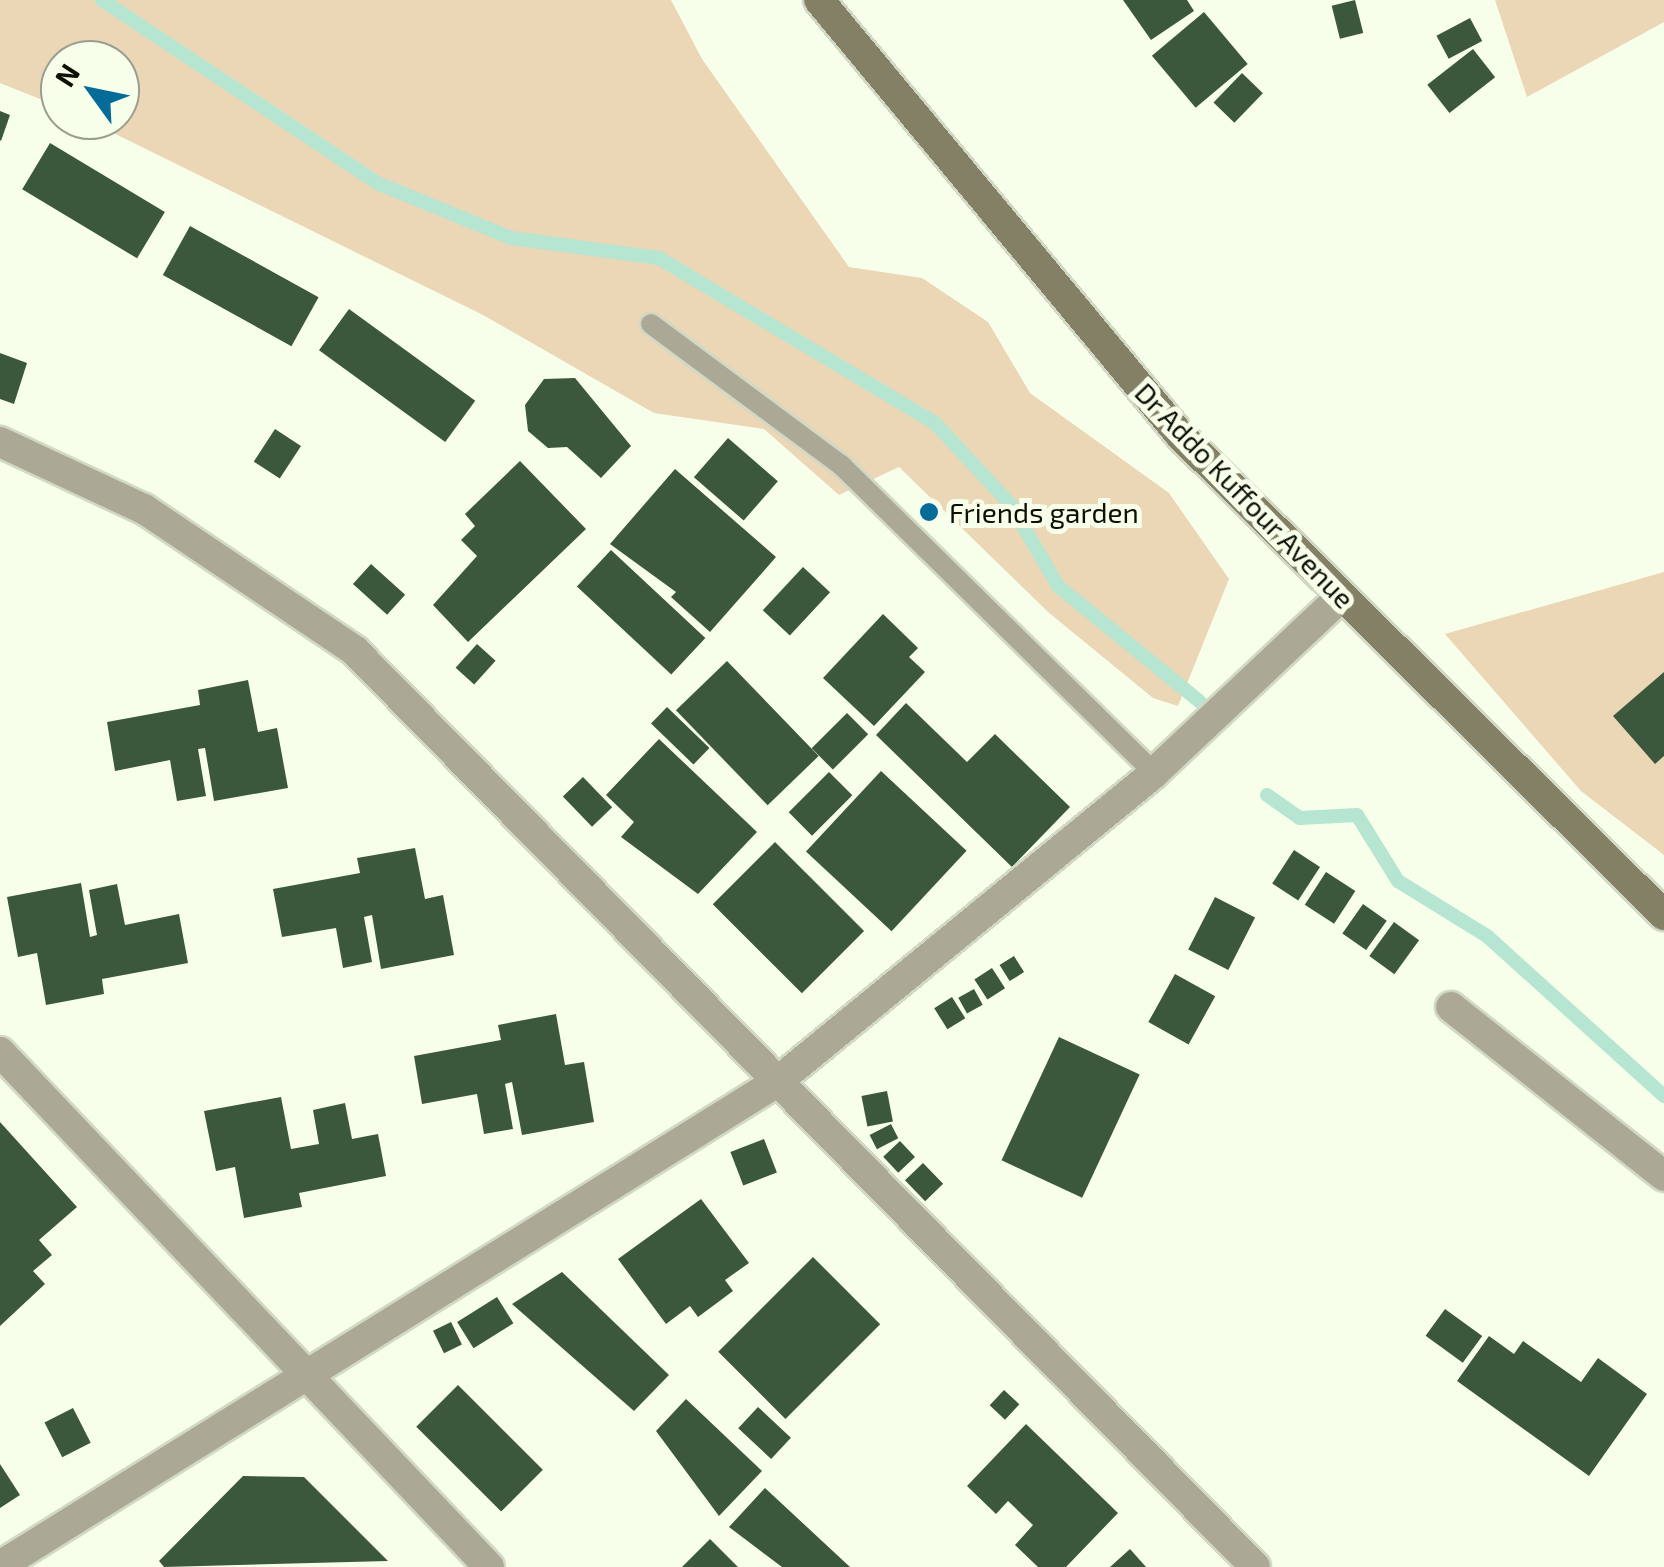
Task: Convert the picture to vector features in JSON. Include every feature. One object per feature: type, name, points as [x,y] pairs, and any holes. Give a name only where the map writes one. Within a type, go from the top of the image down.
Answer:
[{"type":"main road","name":"Dr Addo Kuffour Avenue","points":[[819,0],[1180,435],[1664,915]]},
{"type":"street","points":[[0,442],[144,508],[355,651],[1255,1567]]},
{"type":"street","points":[[0,1566],[305,1372],[777,1082],[1154,773],[1342,596]]},
{"type":"street","points":[[1451,1007],[1664,1176]]},
{"type":"street","points":[[0,1052],[488,1567]]},
{"type":"lane","points":[[652,324],[841,465],[1154,773]]},
{"type":"shaded area","points":[[0,0],[671,0],[702,59],[849,267],[922,278],[988,322],[1030,393],[1169,493],[1229,579],[1178,706],[1153,698],[1048,612],[899,467],[839,495],[764,429],[654,413],[483,315],[128,140],[140,140],[140,40],[40,40],[40,99],[0,83]]},
{"type":"shaded area","points":[[1495,0],[1664,0],[1664,22],[1527,97]]},
{"type":"shaded area","points":[[1664,572],[1664,855],[1581,791],[1445,634]]},
{"type":"building","points":[[1123,0],[1187,0],[1194,11],[1151,40]]},
{"type":"building","points":[[1355,0],[1363,33],[1340,39],[1332,6]]},
{"type":"building","points":[[1204,12],[1248,64],[1196,108],[1152,56]]},
{"type":"building","points":[[1470,18],[1482,41],[1449,59],[1436,36]]},
{"type":"building","points":[[1473,49],[1495,77],[1449,113],[1427,85]]},
{"type":"building","points":[[1242,73],[1263,93],[1234,123],[1214,102]]},
{"type":"building","points":[[0,111],[10,115],[1,141],[0,140]]},
{"type":"building","points":[[50,143],[165,212],[137,258],[22,189]]},
{"type":"building","points":[[190,226],[319,297],[291,346],[163,275]]},
{"type":"building","points":[[349,309],[475,401],[445,442],[319,350]]},
{"type":"building","points":[[0,353],[27,363],[14,404],[0,399]]},
{"type":"building","points":[[575,378],[631,446],[601,478],[567,447],[548,448],[528,431],[525,405],[544,379]]},
{"type":"building","points":[[275,429],[301,446],[280,479],[254,462]]},
{"type":"building","points":[[728,438],[778,481],[744,521],[694,477]]},
{"type":"building","points":[[520,461],[586,529],[468,642],[433,605],[477,556],[461,540],[475,526],[465,514]]},
{"type":"building","points":[[675,469],[776,557],[710,632],[671,597],[676,592],[610,544]]},
{"type":"building","points":[[611,550],[705,638],[671,675],[577,587]]},
{"type":"building","points":[[371,564],[405,595],[387,615],[353,584]]},
{"type":"building","points":[[803,567],[830,592],[790,635],[763,610]]},
{"type":"building","points":[[883,614],[918,648],[909,657],[925,672],[874,726],[823,678]]},
{"type":"building","points":[[477,644],[496,661],[474,685],[456,668]]},
{"type":"building","points":[[727,661],[819,756],[768,805],[676,710]]},
{"type":"building","points":[[1664,672],[1664,756],[1655,764],[1613,716]]},
{"type":"building","points":[[248,680],[258,732],[277,728],[288,788],[214,801],[205,748],[198,749],[206,796],[177,801],[170,760],[115,771],[107,722],[200,705],[198,690]]},
{"type":"building","points":[[906,703],[967,762],[995,734],[1070,807],[1012,867],[876,735]]},
{"type":"building","points":[[667,707],[709,748],[693,765],[651,724]]},
{"type":"building","points":[[847,713],[868,734],[833,770],[812,748]]},
{"type":"building","points":[[659,739],[757,832],[698,894],[621,837],[634,822],[606,795]]},
{"type":"building","points":[[881,771],[967,851],[892,931],[806,851]]},
{"type":"building","points":[[829,772],[852,795],[812,836],[789,812]]},
{"type":"building","points":[[583,777],[612,807],[592,827],[563,796]]},
{"type":"building","points":[[775,842],[864,931],[802,993],[713,904]]},
{"type":"building","points":[[415,848],[425,899],[443,895],[454,955],[381,969],[372,915],[364,917],[372,962],[343,968],[336,928],[282,937],[273,889],[360,873],[357,858]]},
{"type":"building","points":[[1294,850],[1320,867],[1298,900],[1272,884]]},
{"type":"building","points":[[1326,872],[1355,891],[1334,924],[1305,905]]},
{"type":"building","points":[[81,883],[90,937],[97,935],[89,890],[117,884],[125,925],[179,914],[188,963],[102,979],[104,994],[46,1005],[37,953],[18,957],[7,897]]},
{"type":"building","points":[[1215,897],[1255,917],[1228,970],[1188,950]]},
{"type":"building","points":[[1363,904],[1387,921],[1366,950],[1342,933]]},
{"type":"building","points":[[1394,922],[1419,940],[1394,974],[1369,956]]},
{"type":"building","points":[[1014,956],[1024,972],[1010,981],[1000,965]]},
{"type":"building","points":[[992,968],[1005,988],[987,1000],[974,979]]},
{"type":"building","points":[[1175,974],[1215,996],[1189,1044],[1148,1022]]},
{"type":"building","points":[[974,989],[983,1005],[967,1013],[958,998]]},
{"type":"building","points":[[952,997],[965,1018],[947,1029],[934,1008]]},
{"type":"building","points":[[556,1014],[565,1065],[584,1062],[594,1122],[522,1135],[512,1082],[505,1084],[513,1129],[484,1134],[477,1094],[422,1104],[414,1056],[501,1040],[498,1025]]},
{"type":"building","points":[[1059,1037],[1140,1075],[1082,1198],[1002,1160]]},
{"type":"building","points":[[887,1091],[893,1121],[867,1126],[861,1096]]},
{"type":"building","points":[[281,1097],[291,1149],[319,1144],[313,1110],[345,1103],[352,1139],[378,1134],[386,1176],[299,1193],[302,1207],[244,1218],[235,1167],[216,1171],[204,1111]]},
{"type":"building","points":[[0,1122],[77,1207],[39,1240],[52,1255],[33,1271],[45,1284],[0,1326]]},
{"type":"building","points":[[891,1124],[898,1138],[877,1149],[870,1135]]},
{"type":"building","points":[[764,1139],[777,1173],[743,1186],[730,1152]]},
{"type":"building","points":[[900,1141],[915,1157],[898,1173],[883,1157]]},
{"type":"building","points":[[923,1163],[943,1184],[925,1201],[905,1180]]},
{"type":"building","points":[[701,1199],[749,1263],[725,1280],[733,1291],[698,1317],[690,1306],[666,1324],[618,1259]]},
{"type":"building","points":[[813,1257],[880,1324],[785,1419],[718,1352]]},
{"type":"building","points":[[562,1272],[669,1375],[634,1411],[512,1304]]},
{"type":"building","points":[[497,1297],[513,1323],[474,1348],[457,1322]]},
{"type":"building","points":[[1445,1309],[1482,1336],[1463,1363],[1426,1336]]},
{"type":"building","points":[[451,1322],[462,1344],[444,1353],[433,1331]]},
{"type":"building","points":[[1489,1336],[1514,1354],[1523,1341],[1581,1382],[1598,1358],[1647,1394],[1589,1476],[1457,1381]]},
{"type":"building","points":[[458,1385],[543,1470],[501,1512],[416,1427]]},
{"type":"building","points":[[1004,1390],[1019,1404],[1005,1420],[990,1405]]},
{"type":"building","points":[[686,1399],[762,1471],[719,1516],[656,1431]]},
{"type":"building","points":[[758,1407],[791,1438],[771,1459],[738,1428]]},
{"type":"building","points":[[73,1408],[91,1443],[62,1457],[44,1423]]},
{"type":"building","points":[[1026,1424],[1118,1513],[1066,1567],[1038,1567],[1015,1545],[1033,1525],[1008,1501],[996,1514],[967,1486]]},
{"type":"building","points":[[0,1464],[20,1495],[0,1508]]},
{"type":"building","points":[[243,1476],[304,1477],[388,1561],[164,1567],[159,1561]]},
{"type":"building","points":[[765,1488],[850,1567],[782,1567],[729,1527]]},
{"type":"building","points":[[710,1539],[738,1567],[682,1567]]},
{"type":"building","points":[[1130,1549],[1146,1567],[1110,1567]]},
{"type":"waterway","points":[[102,0],[377,183],[511,238],[659,258],[935,423],[1011,505],[1058,586],[1200,702]]},
{"type":"waterway","points":[[1267,795],[1300,818],[1357,815],[1398,881],[1487,936],[1664,1096]]},
{"type":"place","name":"Friends garden","points":[[929,512]]}]
